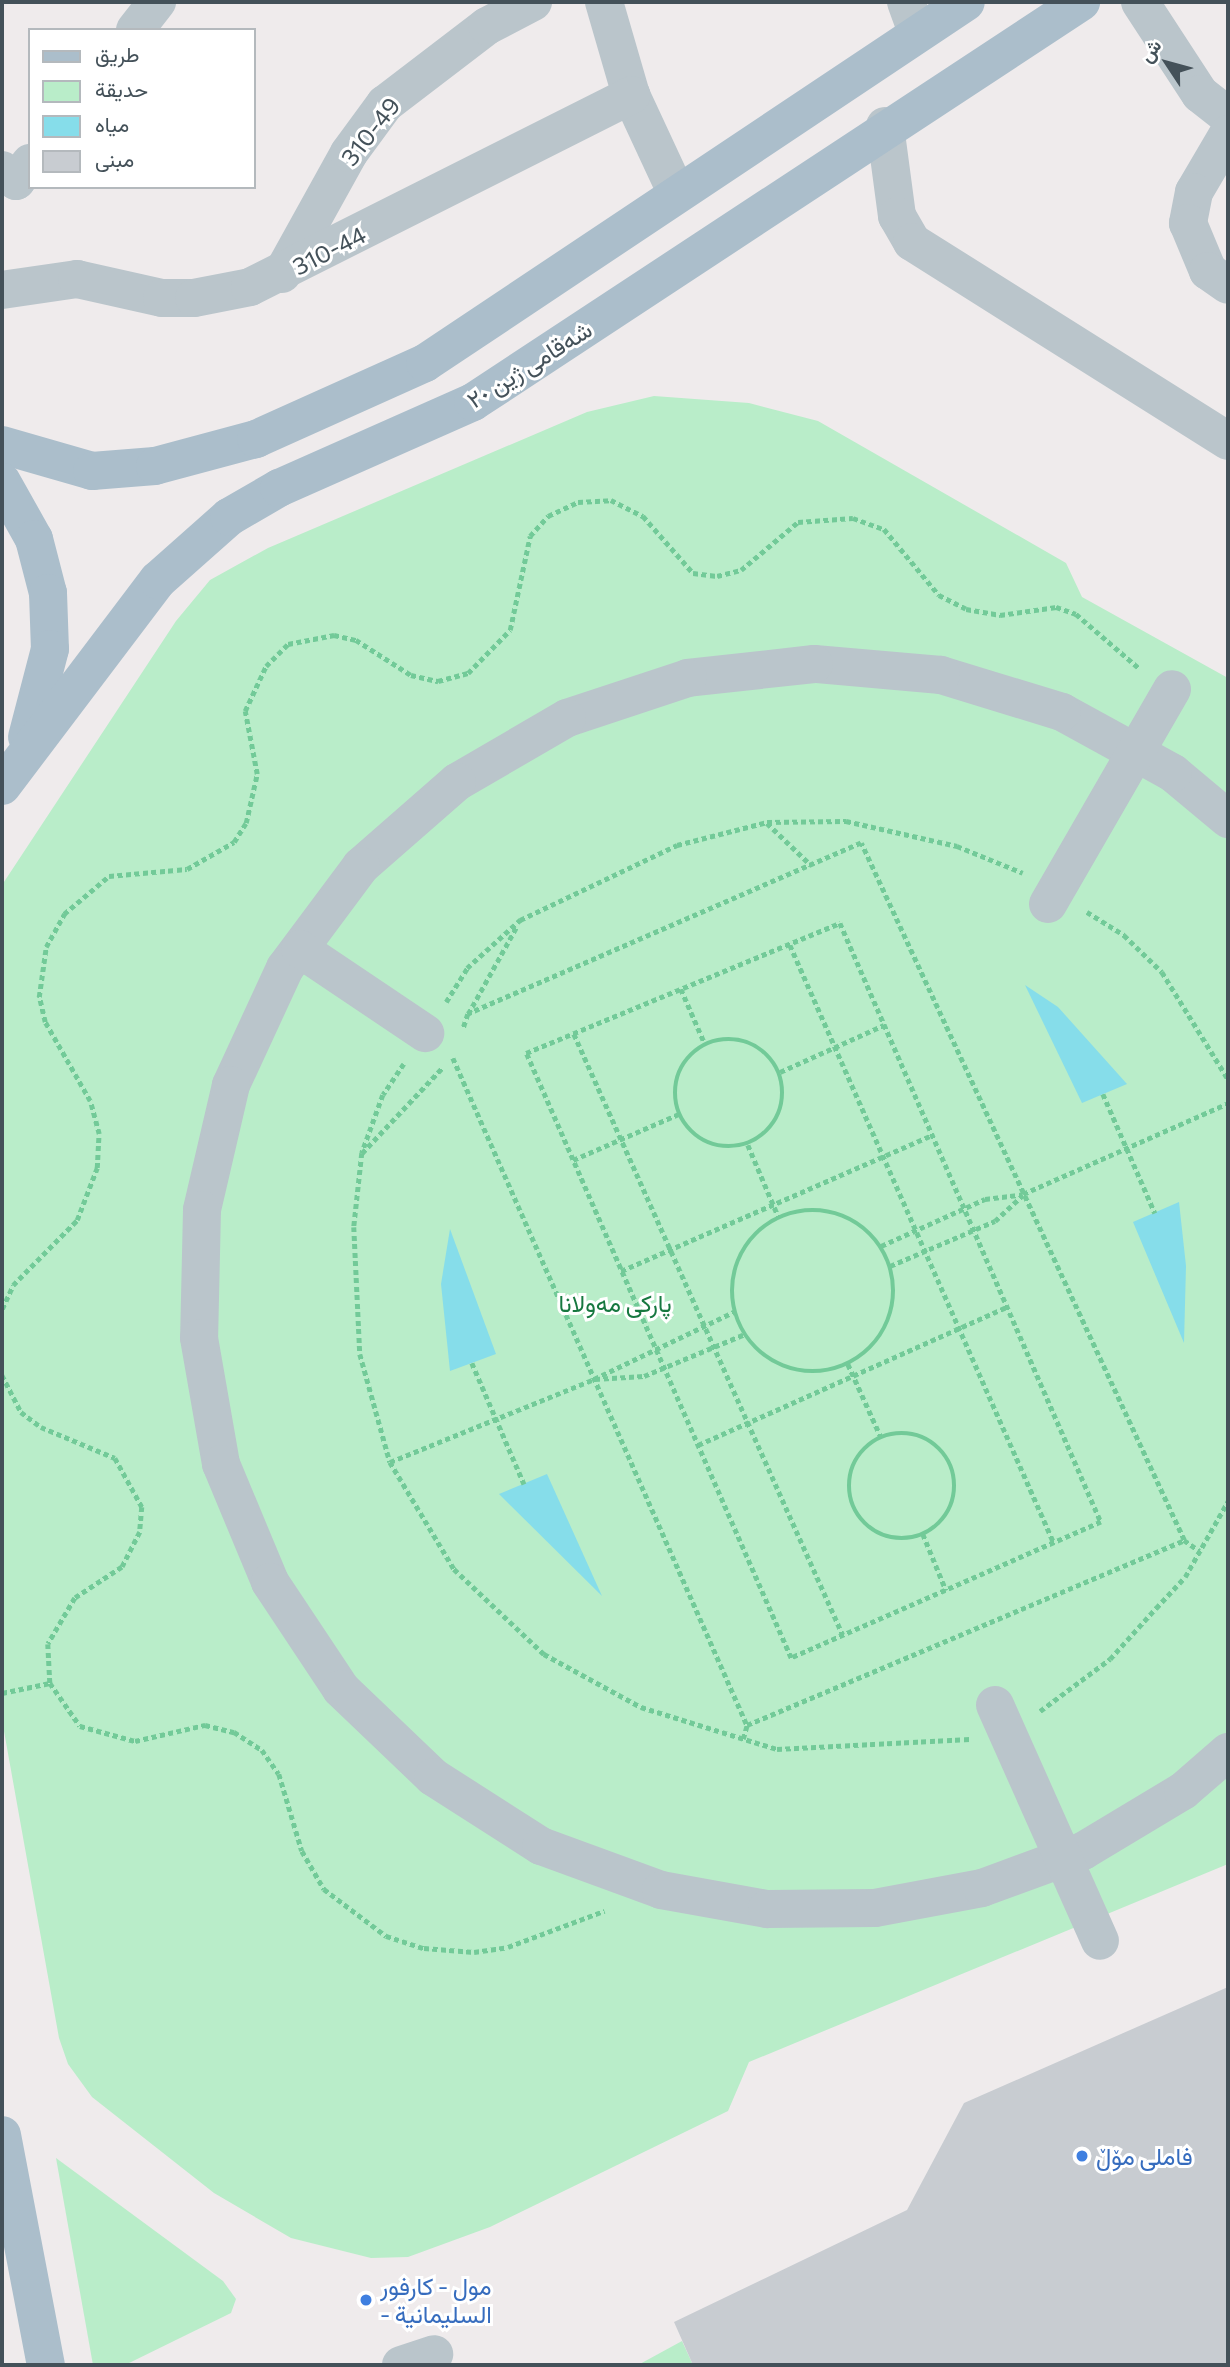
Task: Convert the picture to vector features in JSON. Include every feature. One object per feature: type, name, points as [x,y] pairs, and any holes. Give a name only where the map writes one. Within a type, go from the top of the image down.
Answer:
[{"type":"main road","points":[[2,445],[92,471],[155,466],[256,439],[425,363],[677,194],[912,17],[966,2]]},
{"type":"main road","name":"شەقامی ژین ٢٠","points":[[7,776],[158,580],[229,517],[279,488],[473,401],[885,126],[1082,2]]},
{"type":"main road","points":[[2,482],[34,540],[48,593],[50,649],[7,776]]},
{"type":"main road","points":[[2,2135],[46,2365]]},
{"type":"street","points":[[137,28],[157,2]]},
{"type":"street","name":"310-49","points":[[282,274],[349,153],[385,104],[487,26],[533,2]]},
{"type":"street","points":[[604,2],[631,95],[677,194]]},
{"type":"street","points":[[1140,2],[1200,94],[1228,116]]},
{"type":"street","name":"310-44","points":[[2,290],[77,279],[162,298],[194,298],[282,274],[631,95]]},
{"type":"street","points":[[885,126],[897,216],[912,242],[1228,441]]},
{"type":"street","points":[[1228,134],[1194,192],[1188,223],[1208,271],[1228,285]]},
{"type":"street","points":[[1228,819],[1174,773],[1062,712],[941,675],[814,664],[688,678],[567,718],[457,782],[361,866],[300,949],[231,1085],[202,1210],[198,1338],[221,1464],[270,1582],[341,1689],[433,1777],[541,1846],[661,1891],[767,1909],[875,1908],[982,1888],[1064,1858],[1183,1791],[1228,1752]]},
{"type":"street","points":[[1051,898],[1172,689]]},
{"type":"street","points":[[300,949],[449,1043]]},
{"type":"street","points":[[1000,1718],[1100,1941]]},
{"type":"path","points":[[467,968],[520,920],[677,845],[767,822],[827,818],[918,835],[957,846],[1051,898],[1124,934],[1162,972],[1228,1079]]},
{"type":"path","points":[[767,822],[811,865]]},
{"type":"path","points":[[468,1014],[861,843],[1184,1540],[1200,1551]]},
{"type":"path","points":[[362,1153],[449,1043],[520,920]]},
{"type":"path","points":[[840,923],[1101,1522],[791,1658],[526,1053],[681,989],[840,923]]},
{"type":"path","points":[[790,944],[1054,1543]]},
{"type":"path","points":[[681,989],[705,1044]]},
{"type":"path","points":[[780,1072],[884,1025]]},
{"type":"path","points":[[574,1034],[843,1635]]},
{"type":"path","points":[[731,1039],[757,1046],[780,1072],[779,1115],[748,1145],[712,1145],[696,1137],[679,1114],[680,1070],[705,1044],[731,1039]]},
{"type":"path","points":[[449,1043],[747,1725],[743,1739]]},
{"type":"path","points":[[1103,1094],[1155,1213]]},
{"type":"path","points":[[383,1095],[362,1153],[354,1227],[360,1354],[390,1462],[454,1569],[544,1654],[641,1707],[777,1749],[935,1744],[1000,1718],[1110,1659],[1200,1551],[1228,1501]]},
{"type":"path","points":[[881,1246],[964,1209],[1023,1194],[1228,1103]]},
{"type":"path","points":[[573,1160],[679,1114]]},
{"type":"path","points":[[621,1271],[932,1135]]},
{"type":"path","points":[[748,1145],[779,1218]]},
{"type":"path","points":[[890,1266],[995,1221],[1023,1194]]},
{"type":"path","points":[[818,1209],[845,1215],[881,1246],[890,1266],[894,1303],[885,1328],[848,1364],[797,1370],[773,1362],[745,1334],[735,1311],[735,1269],[746,1244],[779,1218],[818,1209]]},
{"type":"path","points":[[698,1446],[1007,1307]]},
{"type":"path","points":[[390,1462],[594,1379],[654,1347],[735,1311]]},
{"type":"path","points":[[594,1379],[644,1377],[745,1334]]},
{"type":"path","points":[[472,1363],[524,1484]]},
{"type":"path","points":[[848,1364],[881,1437]]},
{"type":"path","points":[[2,1376],[21,1412],[41,1427],[115,1458],[142,1507],[140,1532],[122,1567],[75,1598],[58,1619],[48,1644],[50,1683],[80,1726],[107,1738],[135,1741],[205,1725],[234,1732],[262,1750],[279,1774],[302,1851],[324,1889],[386,1936],[451,1952],[508,1947],[661,1891]]},
{"type":"path","points":[[908,1432],[926,1437],[951,1464],[951,1505],[923,1534],[907,1539],[874,1532],[852,1507],[851,1470],[859,1453],[881,1437],[908,1432]]},
{"type":"path","points":[[923,1534],[946,1590]]},
{"type":"path","points":[[747,1725],[1184,1540]]},
{"type":"path","points":[[2,1693],[50,1683]]},
{"type":"green space","name":"پارکی مەولانا","points":[[654,396],[749,403],[818,421],[1066,563],[1082,597],[1228,678],[1228,1864],[749,2062],[728,2111],[490,2227],[408,2257],[371,2258],[291,2238],[214,2193],[92,2097],[68,2064],[59,2038],[2,1720],[2,885],[176,621],[210,580],[268,548],[587,412]]},
{"type":"green space","points":[[56,2158],[223,2281],[236,2299],[231,2313],[125,2365],[93,2365]]},
{"type":"green space","points":[[682,2341],[693,2365],[638,2365]]},
{"type":"water","points":[[1025,985],[1058,1007],[1127,1084],[1082,1103]]},
{"type":"water","points":[[1179,1202],[1186,1266],[1184,1343],[1133,1222]]},
{"type":"water","points":[[450,1229],[496,1354],[450,1371],[441,1284]]},
{"type":"water","points":[[547,1474],[602,1596],[499,1494]]},
{"type":"building","name":"فاملی مۆڵ","points":[[1228,1987],[1228,2365],[693,2365],[674,2322],[907,2210],[964,2103]]},
{"type":"place","name":"فاملی مۆڵ","points":[[1082,2156]]},
{"type":"place","name":"مول - كارفور - السليمانية","points":[[366,2300]]}]
